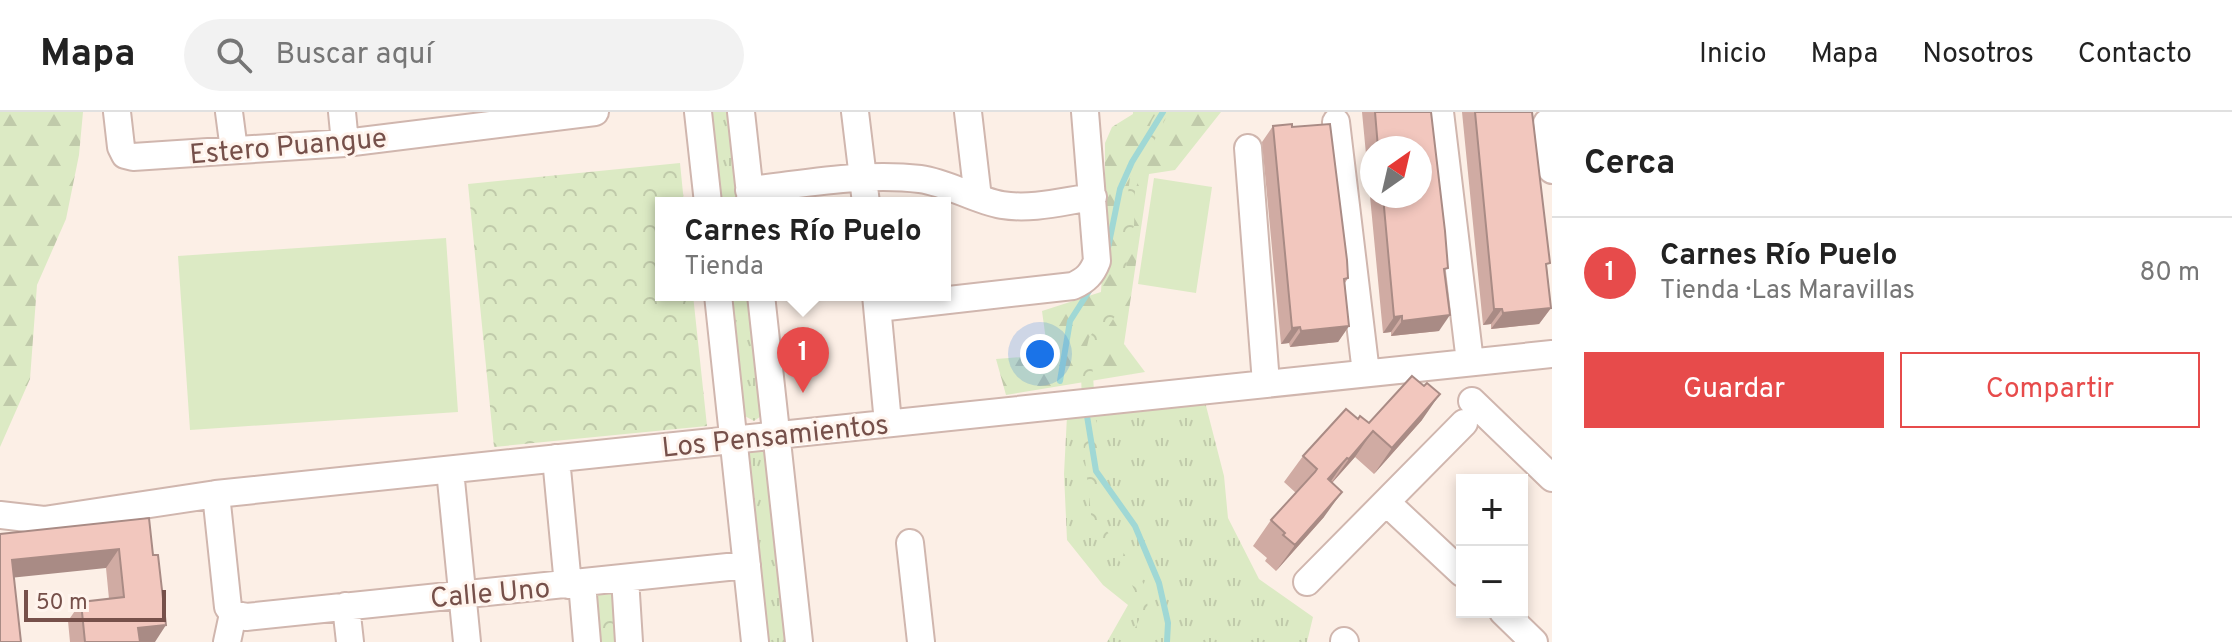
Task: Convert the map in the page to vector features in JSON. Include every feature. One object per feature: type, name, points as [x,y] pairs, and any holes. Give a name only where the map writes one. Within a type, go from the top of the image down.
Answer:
[{"type":"street","name":"Estero Puangue","points":[[117,112],[121,147],[125,155],[133,157],[345,143],[459,120],[578,113]]},
{"type":"street","points":[[229,112],[234,150]]},
{"type":"street","points":[[342,112],[345,143]]},
{"type":"street","points":[[698,112],[707,197]]},
{"type":"street","points":[[741,112],[750,196],[864,191],[898,177],[942,184],[1001,205],[1027,207],[1093,197]]},
{"type":"street","points":[[855,112],[864,191]]},
{"type":"street","points":[[968,112],[978,198]]},
{"type":"street","points":[[951,296],[1073,286],[1086,280],[1093,272],[1097,261],[1085,112]]},
{"type":"street","points":[[1440,112],[1470,362]]},
{"type":"street","points":[[1336,122],[1366,373]]},
{"type":"street","points":[[1547,123],[1552,170]]},
{"type":"street","points":[[1248,148],[1266,383]]},
{"type":"street","points":[[719,301],[755,642]]},
{"type":"street","points":[[762,301],[799,642]]},
{"type":"street","points":[[877,302],[888,423]]},
{"type":"street","name":"Los Pensamientos","points":[[0,515],[44,520],[216,494],[1552,354]]},
{"type":"street","points":[[1307,582],[1468,412],[1552,478]]},
{"type":"street","points":[[556,458],[587,642]]},
{"type":"street","points":[[450,470],[467,642]]},
{"type":"street","points":[[216,494],[228,607],[233,614],[227,642]]},
{"type":"street","points":[[1386,502],[1456,567]]},
{"type":"street","points":[[910,543],[921,642]]},
{"type":"street","name":"Calle Uno","points":[[233,614],[246,617],[747,565]]},
{"type":"street","points":[[625,578],[629,642]]},
{"type":"street","points":[[346,606],[350,642]]},
{"type":"street","points":[[1509,618],[1534,642]]},
{"type":"green space","points":[[0,112],[83,112],[79,155],[66,219],[37,285],[30,379],[0,447]]},
{"type":"green space","points":[[711,112],[732,112],[740,197],[719,197]]},
{"type":"green space","points":[[1133,112],[1221,112],[1175,170],[1149,174],[1124,344],[1145,372],[1006,395],[996,359],[1048,355],[1042,311],[1101,292],[1105,143],[1112,127]]},
{"type":"green space","points":[[1157,112],[1169,112],[1135,190],[1134,226],[1127,241],[1126,292],[1092,361],[1103,526],[1145,586],[1149,617],[1136,642],[1128,642],[1141,616],[1125,568],[1092,523],[1083,441],[1081,372],[1089,338],[1118,288],[1119,234],[1124,225],[1130,177]]},
{"type":"green space","points":[[680,163],[683,197],[655,197],[655,301],[694,301],[707,426],[494,447],[468,184]]},
{"type":"green space","points":[[1154,178],[1212,187],[1196,293],[1138,284]]},
{"type":"green space","points":[[446,238],[458,412],[190,430],[178,256]]},
{"type":"green space","points":[[730,301],[752,301],[764,414],[754,421],[741,414]]},
{"type":"green space","points":[[1204,398],[1224,476],[1228,518],[1259,579],[1313,617],[1307,642],[1107,642],[1128,605],[1103,585],[1067,540],[1064,474],[1067,416]]},
{"type":"green space","points":[[767,445],[788,642],[768,642],[748,447]]},
{"type":"green space","points":[[621,582],[625,642],[590,642],[585,586]]},
{"type":"building","points":[[1375,112],[1431,112],[1445,231],[1448,268],[1444,269],[1450,315],[1402,321],[1402,316],[1394,317],[1384,208],[1432,208],[1432,136],[1377,136]]},
{"type":"building","points":[[1475,112],[1532,112],[1550,263],[1546,264],[1551,308],[1503,313],[1502,309],[1494,309]]},
{"type":"building","points":[[1292,124],[1292,127],[1330,124],[1347,260],[1348,278],[1344,279],[1349,326],[1301,331],[1300,327],[1292,328],[1273,126]]},
{"type":"building","points":[[1412,376],[1440,394],[1392,448],[1373,431],[1347,458],[1328,479],[1342,492],[1295,545],[1271,520],[1317,469],[1303,456],[1346,409],[1369,423]]},
{"type":"building","points":[[149,518],[153,555],[158,555],[166,625],[138,628],[140,642],[85,642],[81,602],[124,597],[119,549],[12,560],[21,642],[0,642],[0,534]]},
{"type":"waterway","points":[[1107,253],[1120,189],[1132,162],[1163,112]]},
{"type":"waterway","points":[[1060,381],[1070,321],[1091,288]]},
{"type":"waterway","points":[[1087,416],[1096,471],[1135,526],[1159,583],[1168,623],[1167,642]]},
{"type":"place","name":"Carnes Río Puelo","points":[[803,393]]}]
